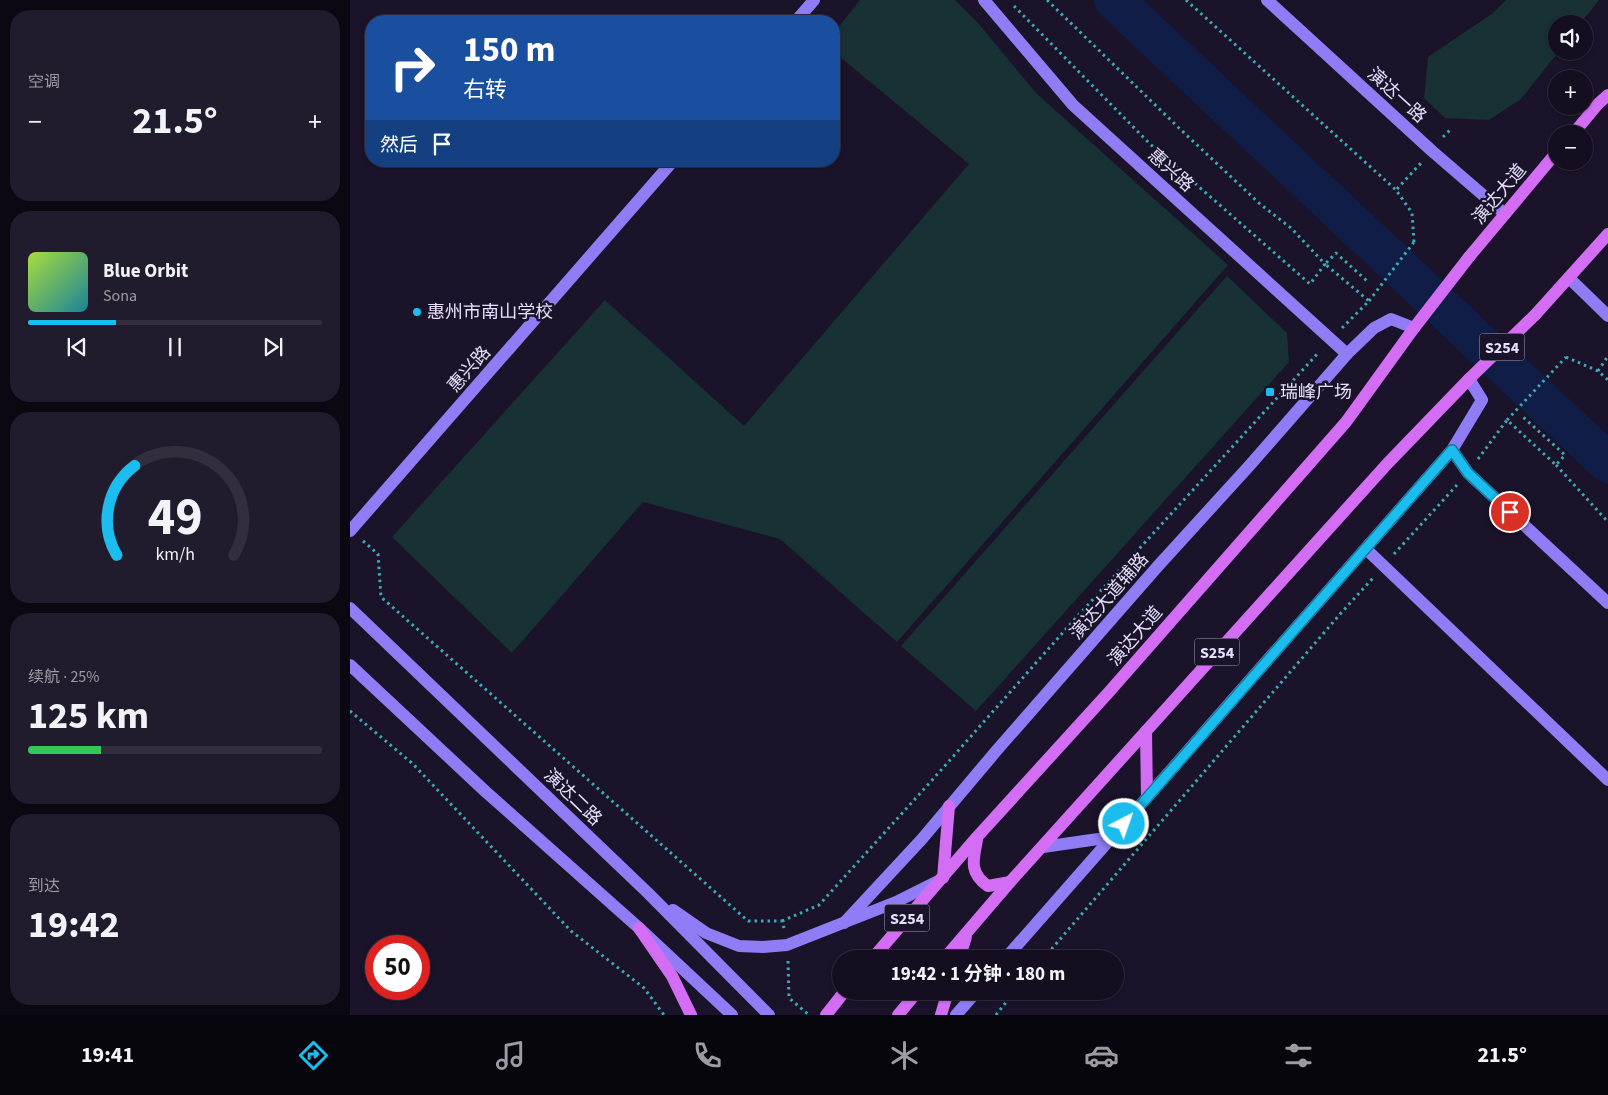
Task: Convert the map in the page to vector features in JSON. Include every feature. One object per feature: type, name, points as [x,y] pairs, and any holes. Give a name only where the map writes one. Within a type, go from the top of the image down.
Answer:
[{"type":"main road","points":[[801,15],[814,0]]},
{"type":"main road","name":"惠兴路","points":[[984,0],[1073,105],[1347,354]]},
{"type":"main road","name":"演达一路","points":[[1267,0],[1432,151],[1505,214]]},
{"type":"main road","points":[[1598,104],[1608,87]]},
{"type":"main road","points":[[1580,125],[1608,95]]},
{"type":"main road","name":"演达大道","points":[[880,950],[977,837],[1108,692],[1346,422],[1468,257],[1548,163]]},
{"type":"main road","name":"惠兴路","points":[[351,530],[669,167]]},
{"type":"main road","name":"S254","points":[[952,950],[1146,730],[1387,464],[1469,378],[1534,316],[1608,234]]},
{"type":"main road","points":[[1569,278],[1608,316]]},
{"type":"main road","name":"演达大道辅路","points":[[844,922],[922,839],[1158,566],[1347,354],[1374,328],[1391,319],[1414,328]]},
{"type":"main road","points":[[1014,950],[1452,450],[1482,400],[1469,378]]},
{"type":"main road","points":[[1452,450],[1468,473],[1608,602]]},
{"type":"main road","points":[[1366,549],[1608,780]]},
{"type":"main road","name":"演达二路","points":[[350,608],[648,893],[769,1015]]},
{"type":"main road","points":[[350,665],[486,792],[639,928],[732,1015]]},
{"type":"main road","points":[[1146,730],[1147,797]]},
{"type":"main road","points":[[648,893],[706,933],[739,946],[787,945],[917,893],[943,878],[949,806]]},
{"type":"main road","points":[[977,837],[973,864],[980,880],[988,886],[1010,882]]},
{"type":"main road","points":[[1043,847],[1112,837]]},
{"type":"main road","points":[[639,928],[672,976],[691,1015]]},
{"type":"main road","points":[[962,950],[969,929]]},
{"type":"main road","points":[[826,1015],[838,1000]]},
{"type":"main road","points":[[898,1015],[910,1000]]},
{"type":"main road","points":[[941,1015],[945,1000]]},
{"type":"main road","points":[[956,1015],[969,1000]]},
{"type":"path","points":[[1009,0],[1150,144],[1310,284],[1336,252],[1366,281]]},
{"type":"path","points":[[1047,0],[1260,204],[1290,228],[1325,264],[1369,301]]},
{"type":"path","points":[[351,530],[378,554],[381,597],[748,921],[782,921],[819,905],[1305,365],[1369,301],[1414,242],[1412,213],[1396,190],[1186,0]]},
{"type":"path","points":[[1396,190],[1452,128]]},
{"type":"path","points":[[1598,371],[1608,356]]},
{"type":"path","points":[[1051,950],[1334,620],[1468,473],[1507,420],[1566,357],[1598,371],[1608,380]]},
{"type":"path","points":[[1523,417],[1565,456],[1556,465]]},
{"type":"path","points":[[1507,420],[1556,465],[1608,522]]},
{"type":"path","points":[[350,711],[413,764],[571,931],[644,988],[664,1015]]},
{"type":"path","points":[[782,921],[787,945],[789,998],[809,1015]]},
{"type":"path","points":[[996,1015],[1008,1000]]},
{"type":"green space","points":[[860,0],[955,0],[978,23],[1036,93],[1228,265],[897,642],[780,539],[643,502],[512,653],[392,537],[605,300],[744,426],[969,164],[840,57],[840,25]]},
{"type":"green space","points":[[1506,0],[1599,0],[1587,15],[1548,15],[1548,60],[1552,60],[1521,99],[1489,120],[1445,118],[1424,98],[1428,57],[1493,13]]},
{"type":"green space","points":[[1227,276],[1287,333],[1289,362],[976,711],[901,646]]},
{"type":"waterway","points":[[1114,0],[1608,463]]},
{"type":"place","name":"惠州市南山学校","points":[[417,312]]},
{"type":"place","name":"瑞峰广场","points":[[1270,392]]},
{"type":"route","points":[[1124,824],[1452,450],[1468,473],[1510,512]]}]
